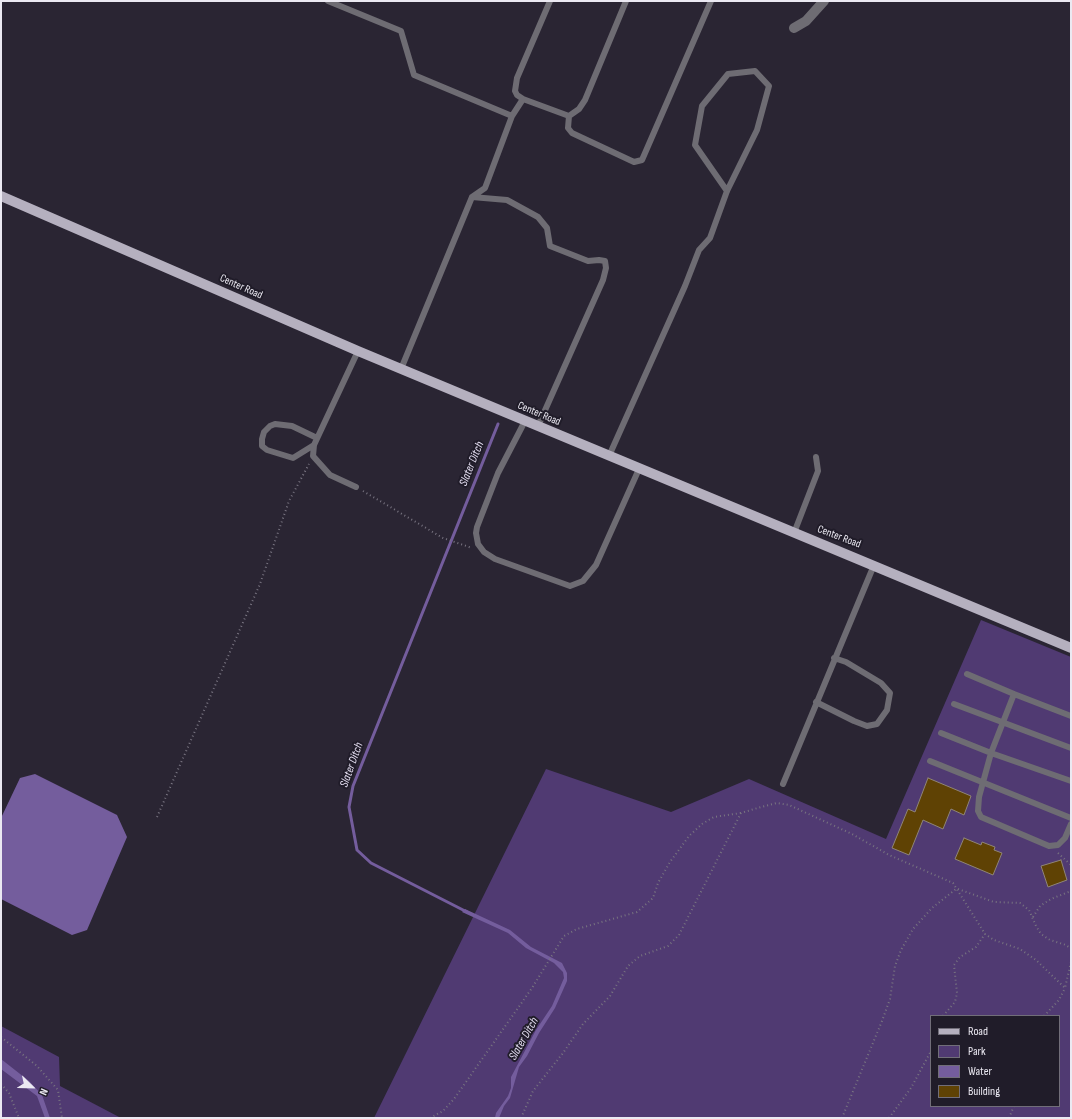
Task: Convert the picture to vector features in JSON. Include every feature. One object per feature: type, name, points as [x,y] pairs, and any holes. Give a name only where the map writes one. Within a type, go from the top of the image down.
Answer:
[{"type":"main road","name":"Center Road","points":[[1,196],[358,351],[1071,648]]},
{"type":"street","points":[[794,28],[806,21],[824,1]]},
{"type":"lane","points":[[328,1],[401,31],[414,76],[512,116]]},
{"type":"lane","points":[[550,1],[517,78],[515,91],[523,100],[569,116]]},
{"type":"lane","points":[[569,116],[579,109],[584,100],[626,1]]},
{"type":"lane","points":[[569,116],[568,128],[572,133],[634,162],[642,160],[711,1]]},
{"type":"lane","points":[[609,456],[685,286],[699,250],[710,238],[727,191],[757,130],[769,86],[755,71],[728,74],[702,106],[695,145],[727,191]]},
{"type":"lane","points":[[401,369],[472,197],[485,188],[512,116],[523,100]]},
{"type":"lane","points":[[472,197],[507,200],[538,217],[547,228],[550,246],[588,262],[599,260],[605,261],[606,268],[603,280],[538,426]]},
{"type":"lane","points":[[356,487],[330,475],[313,456],[314,445],[317,438],[358,351]]},
{"type":"lane","points":[[525,421],[498,473],[477,527],[476,533],[478,544],[484,552],[495,559],[570,586],[583,581],[596,565],[639,468]]},
{"type":"lane","points":[[314,445],[293,458],[266,450],[262,446],[262,439],[264,432],[270,426],[276,424],[292,426],[317,438]]},
{"type":"lane","points":[[794,533],[818,471],[816,457]]},
{"type":"lane","points":[[783,784],[834,658],[874,565]]},
{"type":"lane","points":[[816,702],[854,722],[867,726],[877,724],[887,710],[890,693],[881,683],[846,662],[834,658]]},
{"type":"lane","points":[[967,674],[1071,716]]},
{"type":"lane","points":[[1014,694],[991,753],[979,797],[978,811],[981,816],[1049,846],[1058,845],[1065,838],[1071,824]]},
{"type":"lane","points":[[954,704],[1071,748]]},
{"type":"lane","points":[[941,733],[991,753],[1071,781]]},
{"type":"lane","points":[[930,761],[982,784],[1071,818]]},
{"type":"path","points":[[157,817],[260,584],[289,501],[313,456]]},
{"type":"path","points":[[356,487],[443,538],[460,544]]},
{"type":"path","points":[[430,1118],[443,1111],[454,1099],[544,969],[564,936],[577,929],[637,912],[647,905],[653,898],[658,883],[670,862],[688,836],[702,824],[714,817],[741,813],[777,803],[789,806],[852,834],[889,855],[945,878],[953,883],[985,934],[994,940],[1020,949],[1031,956],[1065,988]]},
{"type":"path","points":[[521,1118],[533,1091],[563,1053],[583,1024],[610,996],[628,966],[640,956],[668,946],[679,935],[741,813]]},
{"type":"path","points":[[1058,852],[1071,865]]},
{"type":"path","points":[[956,889],[994,902],[1020,903],[1029,910],[1041,934],[1050,940],[1066,945],[1071,949]]},
{"type":"path","points":[[842,1118],[885,1014],[890,999],[895,966],[901,950],[913,929],[932,908],[956,889]]},
{"type":"path","points":[[1033,917],[1040,906],[1051,899],[1071,891]]},
{"type":"path","points":[[944,1015],[955,1002],[957,993],[954,965],[960,957],[976,947],[985,934]]},
{"type":"path","points":[[1045,1015],[1059,1000],[1065,988],[1071,962]]},
{"type":"path","points":[[1,1037],[37,1066],[58,1090],[62,1118]]},
{"type":"path","points":[[889,1118],[918,1076],[930,1053]]},
{"type":"path","points":[[1,1084],[10,1094],[19,1118]]},
{"type":"path","points":[[1009,1118],[1014,1107]]},
{"type":"green space","points":[[981,620],[1071,657],[1071,1118],[374,1118],[546,769],[671,812],[749,779],[886,839]]},
{"type":"green space","points":[[1,1026],[59,1057],[60,1086],[121,1118],[1,1118]]},
{"type":"water","points":[[35,774],[117,815],[127,837],[87,930],[72,935],[1,899],[1,818],[20,778]]},
{"type":"water","points":[[465,909],[510,930],[531,947],[562,963],[567,973],[567,981],[555,1008],[519,1067],[510,1098],[504,1106],[499,1118],[495,1118],[496,1113],[508,1096],[511,1088],[511,1077],[536,1030],[552,1006],[564,978],[563,972],[554,963],[526,948],[508,933],[462,912]]},
{"type":"water","points":[[1,1059],[29,1081],[42,1095],[50,1118],[45,1118],[37,1096],[1,1069]]},
{"type":"building","points":[[928,778],[971,796],[964,815],[951,809],[943,829],[923,820],[909,855],[892,848],[908,809],[915,812]]},
{"type":"building","points":[[964,838],[981,845],[982,842],[995,847],[994,850],[1002,853],[993,875],[955,859]]},
{"type":"building","points":[[1061,860],[1067,880],[1048,887],[1041,866]]},
{"type":"waterway","name":"Slater Ditch","points":[[467,912],[371,863],[357,850],[349,807],[353,786],[498,424]]}]
